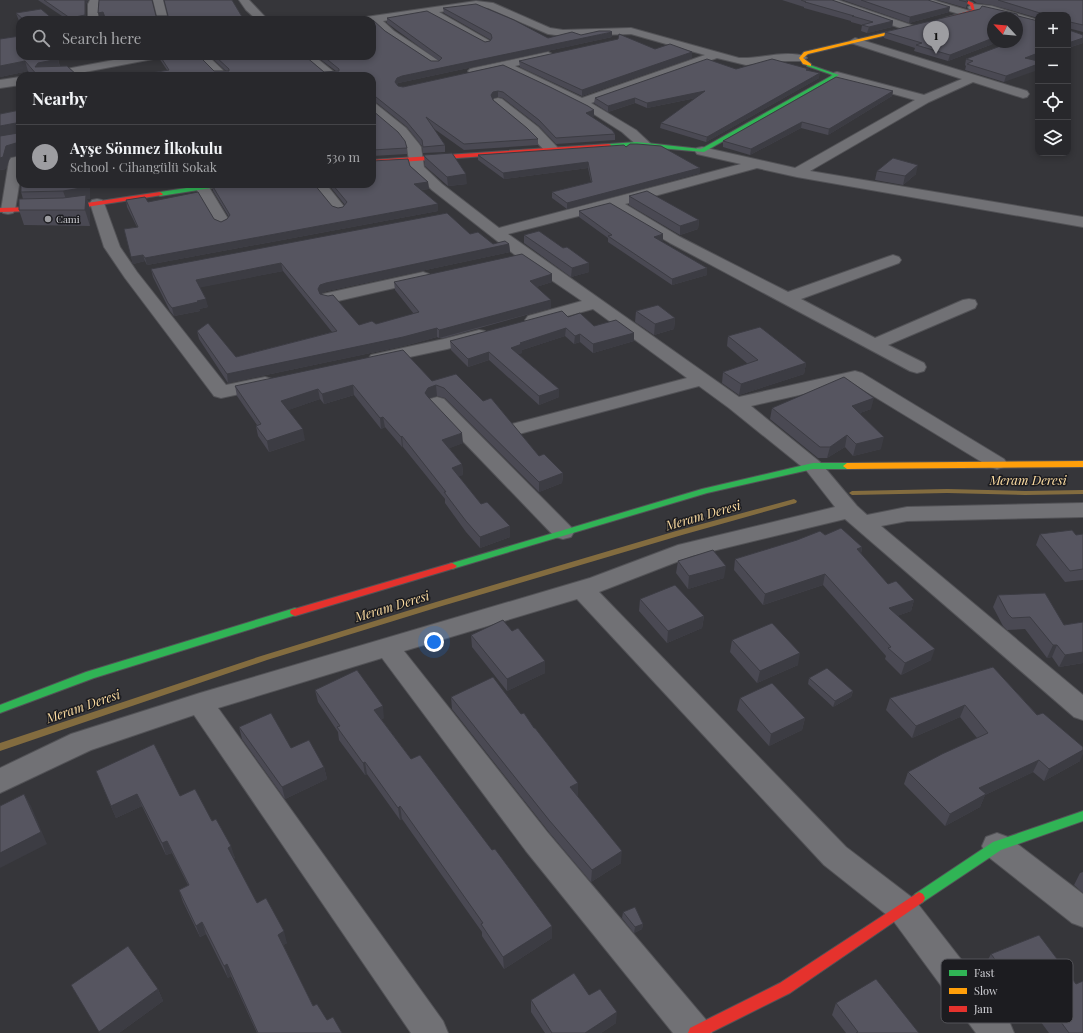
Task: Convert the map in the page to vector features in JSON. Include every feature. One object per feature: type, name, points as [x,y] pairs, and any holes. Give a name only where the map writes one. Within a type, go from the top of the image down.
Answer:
[{"type":"street","points":[[93,16],[93,4],[95,0]]},
{"type":"street","points":[[158,0],[161,16]]},
{"type":"street","points":[[244,0],[259,16]]},
{"type":"street","points":[[828,0],[910,28]]},
{"type":"street","points":[[922,0],[969,10],[992,9],[1035,22]]},
{"type":"street","points":[[938,21],[969,10],[972,4],[963,0]]},
{"type":"street","points":[[376,18],[476,4],[490,5],[548,30],[563,33],[631,31],[750,63],[787,56],[801,58],[804,63],[838,75],[925,99]]},
{"type":"street","points":[[429,11],[486,43]]},
{"type":"street","points":[[376,23],[435,63]]},
{"type":"street","points":[[801,58],[806,53],[924,24]]},
{"type":"street","points":[[604,43],[643,34]]},
{"type":"street","points":[[855,41],[1023,94]]},
{"type":"street","points":[[465,73],[558,53]]},
{"type":"street","points":[[581,102],[716,55]]},
{"type":"street","points":[[67,72],[105,65],[114,60]]},
{"type":"street","points":[[206,60],[219,72]]},
{"type":"street","points":[[312,60],[328,72]]},
{"type":"street","points":[[942,69],[956,63]]},
{"type":"street","points":[[105,65],[109,72]]},
{"type":"street","points":[[504,65],[541,81],[581,102],[636,134],[645,145]]},
{"type":"street","points":[[702,151],[838,75]]},
{"type":"street","points":[[797,173],[925,99],[973,78]]},
{"type":"street","points":[[0,84],[16,84]]},
{"type":"street","points":[[498,102],[533,130],[552,150]]},
{"type":"street","points":[[376,110],[401,131],[414,147],[417,168],[437,187],[460,213],[496,233],[525,255],[596,303],[700,380],[736,404],[813,466],[856,517],[1083,710]]},
{"type":"street","points":[[376,162],[415,158],[645,145],[702,151],[797,173],[1083,222]]},
{"type":"street","points":[[16,161],[4,210],[67,208],[185,188]]},
{"type":"street","points":[[496,233],[707,178],[756,163]]},
{"type":"street","points":[[192,188],[222,222]]},
{"type":"street","points":[[322,188],[339,210]]},
{"type":"street","points":[[613,202],[675,240],[917,367]]},
{"type":"street","points":[[97,203],[112,247],[139,274],[221,392],[283,379]]},
{"type":"street","points":[[502,260],[525,255]]},
{"type":"street","points":[[788,298],[893,260]]},
{"type":"street","points":[[329,298],[434,275]]},
{"type":"street","points":[[521,323],[596,303]]},
{"type":"street","points":[[875,344],[969,304]]},
{"type":"street","points":[[361,362],[446,344],[491,332]]},
{"type":"street","points":[[736,404],[855,377],[997,464]]},
{"type":"street","points":[[519,428],[700,380]]},
{"type":"street","points":[[437,403],[563,532]]},
{"type":"street","points":[[0,709],[97,673],[234,630],[705,491],[813,466],[1083,464]]},
{"type":"street","points":[[0,781],[81,742],[200,703],[582,589],[686,550],[856,517],[907,514],[1083,510]]},
{"type":"street","points":[[582,589],[835,856],[903,909],[941,959]]},
{"type":"street","points":[[387,647],[537,842],[695,1033],[785,988],[997,846],[1083,816]]},
{"type":"street","points":[[200,703],[431,1033]]},
{"type":"street","points":[[997,846],[1083,913]]},
{"type":"street","points":[[989,1023],[997,1033]]},
{"type":"building","points":[[44,0],[85,0],[85,15],[67,16]]},
{"type":"building","points":[[99,0],[152,0],[156,16],[104,16],[103,12],[98,13]]},
{"type":"building","points":[[164,0],[232,0],[242,16],[168,16]]},
{"type":"building","points":[[801,0],[832,0],[893,21],[869,27],[862,25],[873,22]]},
{"type":"building","points":[[861,0],[928,0],[950,7],[910,17]]},
{"type":"building","points":[[998,0],[1083,0],[1083,25],[1071,22],[1071,12],[1037,12]]},
{"type":"building","points":[[476,4],[514,20],[548,38],[572,32],[581,35],[599,31],[612,32],[402,76],[397,78],[395,82],[398,86],[403,87],[503,65],[588,106],[594,110],[586,113],[612,130],[615,134],[556,138],[539,120],[503,92],[498,91],[493,92],[491,95],[493,100],[538,139],[464,144],[426,117],[445,145],[423,147],[422,140],[406,121],[376,97],[376,72],[324,72],[339,71],[339,69],[328,60],[376,60],[376,23],[385,31],[431,61],[439,61],[442,58],[387,18],[427,11],[485,42],[490,41],[492,38],[491,34],[443,8]]},
{"type":"building","points":[[982,6],[1008,12],[987,12],[987,40],[950,55],[916,45],[922,43],[885,32],[980,9]]},
{"type":"building","points":[[41,9],[49,16],[19,16],[16,13]]},
{"type":"building","points":[[1023,17],[1035,20],[1035,54],[1025,58],[1035,60],[1035,65],[1006,76],[967,64],[973,61],[966,59],[995,48],[1023,48]]},
{"type":"building","points":[[1071,31],[1083,35],[1083,38],[1071,42]]},
{"type":"building","points":[[619,34],[655,49],[670,44],[692,52],[582,90],[519,61],[618,39]]},
{"type":"building","points":[[16,37],[16,60],[53,60],[38,63],[35,67],[67,66],[74,72],[35,72],[25,61],[0,66],[0,39]]},
{"type":"building","points":[[707,59],[736,69],[772,59],[820,73],[707,137],[661,123],[705,91],[647,103],[635,98],[608,106],[595,98]]},
{"type":"building","points":[[163,60],[203,60],[214,71],[229,71],[229,69],[219,60],[310,60],[324,72],[157,72],[169,70]]},
{"type":"building","points":[[836,77],[893,91],[829,129],[802,122],[751,149],[723,141]]},
{"type":"building","points":[[16,111],[16,123],[0,126],[0,114]]},
{"type":"building","points":[[376,113],[398,132],[405,141],[407,148],[376,150]]},
{"type":"building","points":[[16,133],[16,143],[6,146],[3,157],[0,158],[0,136]]},
{"type":"building","points":[[630,144],[661,146],[700,168],[567,203],[552,192],[592,182],[588,162],[503,173],[478,155],[624,145],[626,147]]},
{"type":"building","points":[[452,153],[466,174],[447,177],[424,155]]},
{"type":"building","points":[[893,158],[918,165],[905,176],[877,171]]},
{"type":"building","points":[[408,159],[410,166],[428,182],[414,184],[438,204],[145,258],[143,255],[131,257],[124,229],[138,227],[126,200],[145,197],[148,202],[198,192],[214,219],[221,222],[227,219],[230,215],[214,188],[317,188],[332,206],[338,208],[343,207],[347,202],[335,188],[376,188],[376,161]]},
{"type":"building","points":[[21,188],[81,188],[63,191],[21,192]]},
{"type":"building","points":[[647,191],[699,220],[680,226],[629,196]]},
{"type":"building","points":[[86,195],[85,210],[19,210],[19,199],[63,198]]},
{"type":"building","points":[[610,203],[663,234],[654,237],[707,268],[672,279],[608,236],[612,235],[579,211]]},
{"type":"building","points":[[447,213],[470,234],[478,232],[493,244],[505,241],[509,244],[326,283],[320,285],[318,289],[320,294],[328,296],[333,295],[359,325],[372,321],[376,324],[419,312],[394,282],[522,254],[552,274],[530,281],[551,300],[439,330],[437,328],[403,337],[227,374],[197,331],[208,323],[236,357],[337,331],[281,263],[196,280],[206,299],[172,308],[151,269]]},
{"type":"building","points":[[539,231],[563,248],[567,247],[589,263],[572,268],[524,235]]},
{"type":"building","points":[[658,305],[675,318],[655,324],[636,311]]},
{"type":"building","points":[[562,311],[568,317],[580,313],[594,326],[616,320],[634,333],[593,344],[580,334],[575,336],[566,328],[520,343],[522,344],[511,348],[559,389],[539,396],[489,352],[468,359],[450,341]]},
{"type":"building","points":[[760,327],[806,363],[741,384],[723,372],[758,360],[728,336]]},
{"type":"building","points":[[403,350],[432,381],[456,374],[483,401],[491,398],[539,456],[544,454],[563,473],[539,482],[444,388],[436,385],[428,388],[425,393],[428,397],[462,433],[442,440],[462,464],[452,468],[481,504],[487,502],[510,526],[480,537],[466,521],[444,492],[446,492],[402,436],[401,437],[383,417],[380,418],[353,385],[322,394],[318,389],[281,401],[303,429],[267,441],[256,426],[261,424],[235,386]]},
{"type":"building","points":[[844,377],[874,398],[852,406],[884,437],[856,444],[847,435],[830,447],[820,447],[772,408]]},
{"type":"building","points":[[841,528],[862,547],[857,549],[888,584],[896,581],[914,600],[889,608],[935,649],[905,663],[888,648],[891,647],[825,574],[765,594],[735,559],[797,540],[820,531],[825,535]]},
{"type":"building","points":[[1072,530],[1076,535],[1083,534],[1083,569],[1070,571],[1040,534]]},
{"type":"building","points":[[713,550],[726,566],[689,576],[678,561]]},
{"type":"building","points":[[675,585],[704,616],[668,631],[640,599]]},
{"type":"building","points":[[1045,593],[1064,625],[1083,622],[1083,652],[1065,655],[1057,645],[1053,645],[1030,617],[1012,618],[1008,614],[998,595]]},
{"type":"building","points":[[503,620],[512,631],[518,628],[545,661],[507,679],[471,635]]},
{"type":"building","points":[[772,623],[800,653],[760,671],[732,640]]},
{"type":"building","points":[[993,667],[1037,715],[1043,713],[1083,747],[1083,750],[1049,769],[1039,760],[979,788],[986,794],[950,814],[908,772],[942,754],[988,733],[965,705],[916,726],[890,698]]},
{"type":"building","points":[[827,668],[853,691],[835,701],[809,678]]},
{"type":"building","points":[[357,670],[383,706],[374,710],[411,759],[420,755],[492,850],[495,849],[552,926],[503,957],[481,924],[483,923],[400,806],[398,808],[365,762],[363,763],[337,727],[340,726],[315,690]]},
{"type":"building","points":[[493,677],[521,714],[524,713],[534,728],[578,783],[570,787],[622,851],[592,870],[549,820],[451,697]]},
{"type":"building","points":[[772,683],[805,718],[771,734],[740,698]]},
{"type":"building","points":[[271,713],[291,748],[309,740],[324,767],[282,787],[239,727]]},
{"type":"building","points":[[154,744],[180,796],[195,789],[212,821],[216,819],[231,846],[228,848],[257,903],[266,898],[284,931],[278,935],[313,1006],[317,1004],[327,1020],[333,1017],[342,1033],[258,1033],[227,964],[224,966],[202,922],[196,926],[179,890],[189,885],[167,841],[162,843],[137,794],[111,806],[96,771]]},
{"type":"building","points":[[24,794],[41,832],[0,853],[0,806]]},
{"type":"building","points":[[635,907],[643,924],[635,927],[623,912]]},
{"type":"building","points":[[1039,935],[1057,959],[995,959],[991,954]]},
{"type":"building","points":[[128,946],[158,989],[99,1032],[71,985]]},
{"type":"building","points":[[574,973],[589,995],[600,989],[617,1012],[585,1033],[552,1033],[531,1000]]},
{"type":"building","points":[[876,979],[919,1033],[856,1033],[858,1032],[836,1003]]},
{"type":"building","points":[[1073,980],[1076,984],[1083,981],[1083,1033],[1069,1033],[1062,1023],[1073,1023]]},
{"type":"waterway","name":"Meram Deresi","points":[[852,493],[947,491],[1025,493],[1083,492]]},
{"type":"waterway","name":"Meram Deresi","points":[[0,747],[264,658],[439,604],[679,533],[794,501]]},
{"type":"traffic: fast","points":[[609,146],[637,144],[702,151],[837,75],[809,65]]},
{"type":"traffic: fast","points":[[160,194],[198,188]]},
{"type":"traffic: fast","points":[[452,566],[705,491],[813,466],[847,466]]},
{"type":"traffic: fast","points":[[0,709],[90,675],[295,612]]},
{"type":"traffic: fast","points":[[919,898],[997,846],[1083,816]]},
{"type":"traffic: slow","points":[[809,65],[801,58],[806,53],[914,27]]},
{"type":"traffic: slow","points":[[847,466],[1083,464]]},
{"type":"traffic: jam","points":[[946,19],[974,11],[972,4],[963,0]]},
{"type":"traffic: jam","points":[[376,162],[609,146]]},
{"type":"traffic: jam","points":[[0,210],[67,208],[160,194]]},
{"type":"traffic: jam","points":[[295,612],[452,566]]},
{"type":"traffic: jam","points":[[695,1033],[785,988],[919,898]]},
{"type":"place","name":"Ayşe Sönmez İlkokulu","points":[[936,54]]},
{"type":"place","name":"Cami","points":[[48,219]]}]
